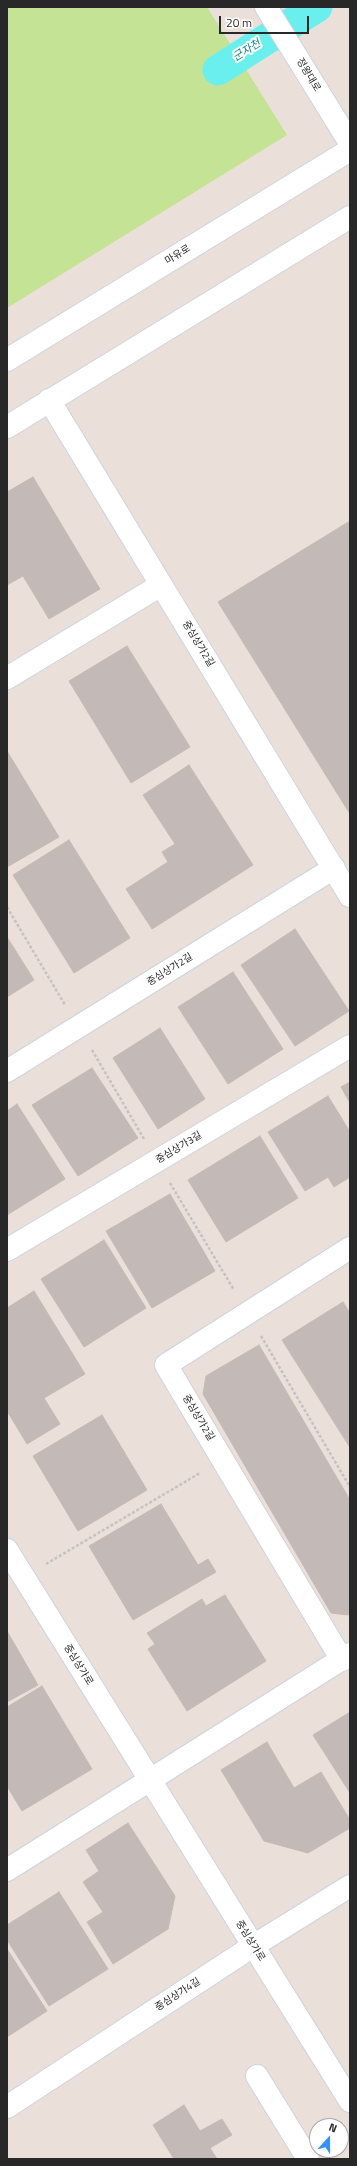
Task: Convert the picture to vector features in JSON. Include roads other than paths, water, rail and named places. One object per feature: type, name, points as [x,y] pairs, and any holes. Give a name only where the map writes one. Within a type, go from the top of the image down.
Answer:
[{"type":"street","name":"정왕대로","points":[[266,7],[350,143]]},
{"type":"street","name":"마유로","points":[[7,360],[350,150]]},
{"type":"street","points":[[7,427],[350,217]]},
{"type":"street","name":"중심상가2길","points":[[49,400],[350,896]]},
{"type":"street","points":[[7,678],[162,584]]},
{"type":"street","name":"중심상가2길","points":[[7,1071],[334,868]]},
{"type":"street","name":"중심상가3길","points":[[7,1250],[350,1046]]},
{"type":"street","name":"중심상가2길","points":[[346,1657],[222,1459],[166,1365],[350,1248]]},
{"type":"street","name":"중심상가로","points":[[7,1550],[149,1781],[350,2101]]},
{"type":"street","points":[[10,1861],[149,1781],[346,1657]]},
{"type":"street","name":"중심상가4길","points":[[7,2107],[253,1946],[350,1886]]},
{"type":"street","points":[[257,2076],[308,2159]]},
{"type":"water","points":[[303,7],[331,7],[242,64],[234,50]]},
{"type":"waterway","name":"군자천","points":[[218,70],[317,7]]}]
